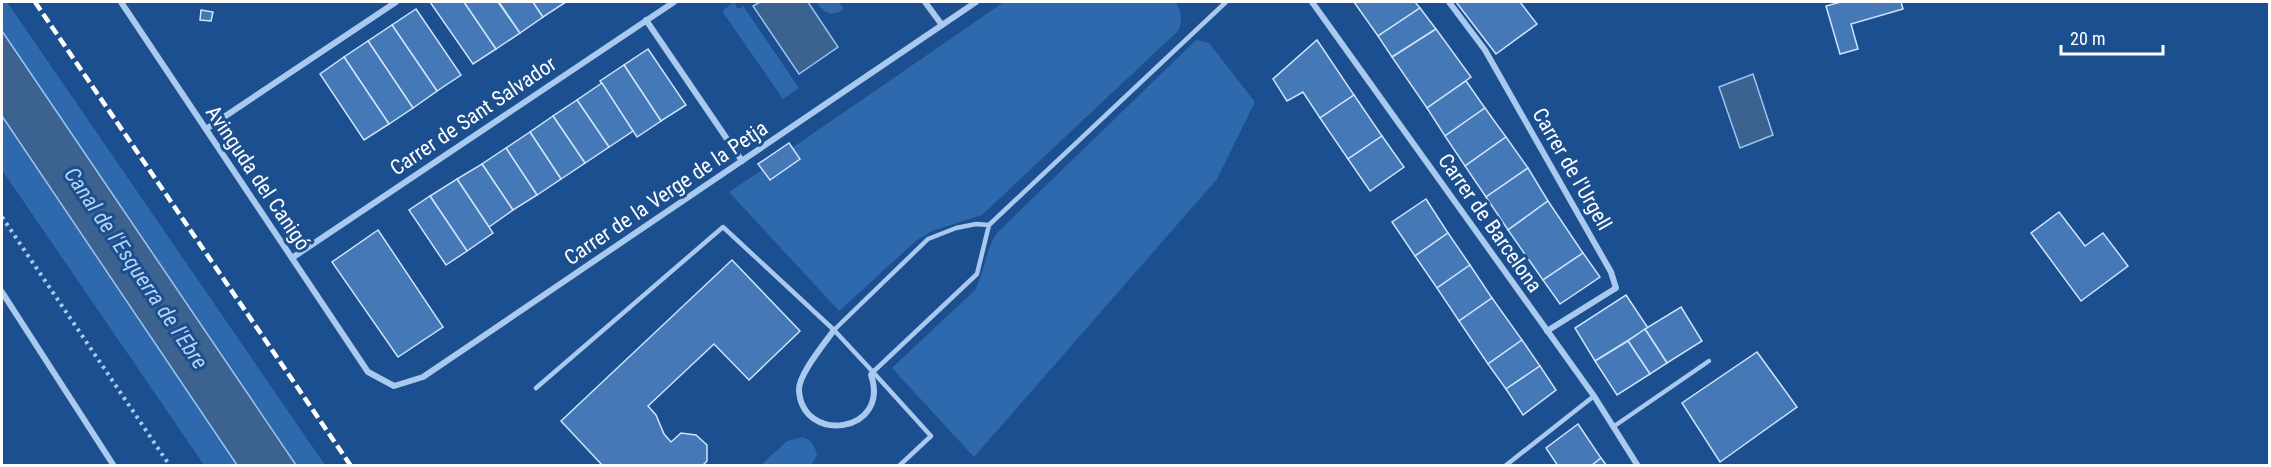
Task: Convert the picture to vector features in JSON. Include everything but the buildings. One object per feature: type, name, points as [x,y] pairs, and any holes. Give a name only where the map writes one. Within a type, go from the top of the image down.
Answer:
[{"type":"street","name":"Avinguda del Canigó","points":[[121,2],[368,372]]},
{"type":"street","points":[[206,129],[396,2]]},
{"type":"street","name":"Carrer de Sant Salvador","points":[[292,258],[674,2]]},
{"type":"street","points":[[925,2],[942,25]]},
{"type":"street","name":"Carrer de la Verge de la Petja","points":[[368,372],[394,386],[423,377],[976,2]]},
{"type":"street","name":"Carrer de Barcelona","points":[[1312,2],[1594,396],[1638,465]]},
{"type":"street","name":"Carrer de l'Urgell","points":[[1449,2],[1485,50],[1611,272],[1616,288],[1547,331]]},
{"type":"street","points":[[646,20],[742,161]]},
{"type":"street","points":[[2,292],[114,465]]},
{"type":"street","points":[[834,330],[810,364],[799,389],[804,407],[815,419],[830,426],[847,426],[863,417],[873,401],[874,384],[871,375],[873,372]]},
{"type":"lane","points":[[873,372],[977,274],[989,225],[1226,2]]},
{"type":"lane","points":[[834,330],[928,239],[956,228],[989,225]]},
{"type":"lane","points":[[536,388],[723,227],[834,330],[931,436],[899,465]]},
{"type":"lane","points":[[1613,427],[1709,361]]},
{"type":"lane","points":[[1505,465],[1594,396]]},
{"type":"path","points":[[2,217],[170,465]]},
{"type":"shaded area","points":[[2,2],[7,2],[325,465],[296,465],[2,31]]},
{"type":"shaded area","points":[[734,2],[738,9],[743,6],[799,88],[783,99],[722,11]]},
{"type":"shaded area","points":[[816,2],[839,2],[844,9],[832,14],[828,13]]},
{"type":"shaded area","points":[[1004,2],[1175,2],[1181,15],[1181,23],[1179,30],[982,215],[932,231],[917,240],[839,311],[729,192],[762,170],[770,180],[800,160],[792,148]]},
{"type":"shaded area","points":[[1196,40],[1209,43],[1255,102],[1217,179],[974,457],[892,368],[975,290],[997,233]]},
{"type":"shaded area","points":[[2,116],[237,465],[204,465],[2,170]]},
{"type":"shaded area","points":[[802,437],[810,441],[816,451],[817,455],[811,465],[761,465],[787,441]]},
{"type":"water","points":[[760,2],[808,2],[838,47],[799,74],[753,6]]},
{"type":"water","name":"Canal de l'Esquerra de l'Ebre","points":[[2,31],[296,465],[237,465],[2,116]]},
{"type":"water","points":[[1753,74],[1773,135],[1740,148],[1719,87]]},
{"type":"railway","points":[[35,2],[351,466]]}]
